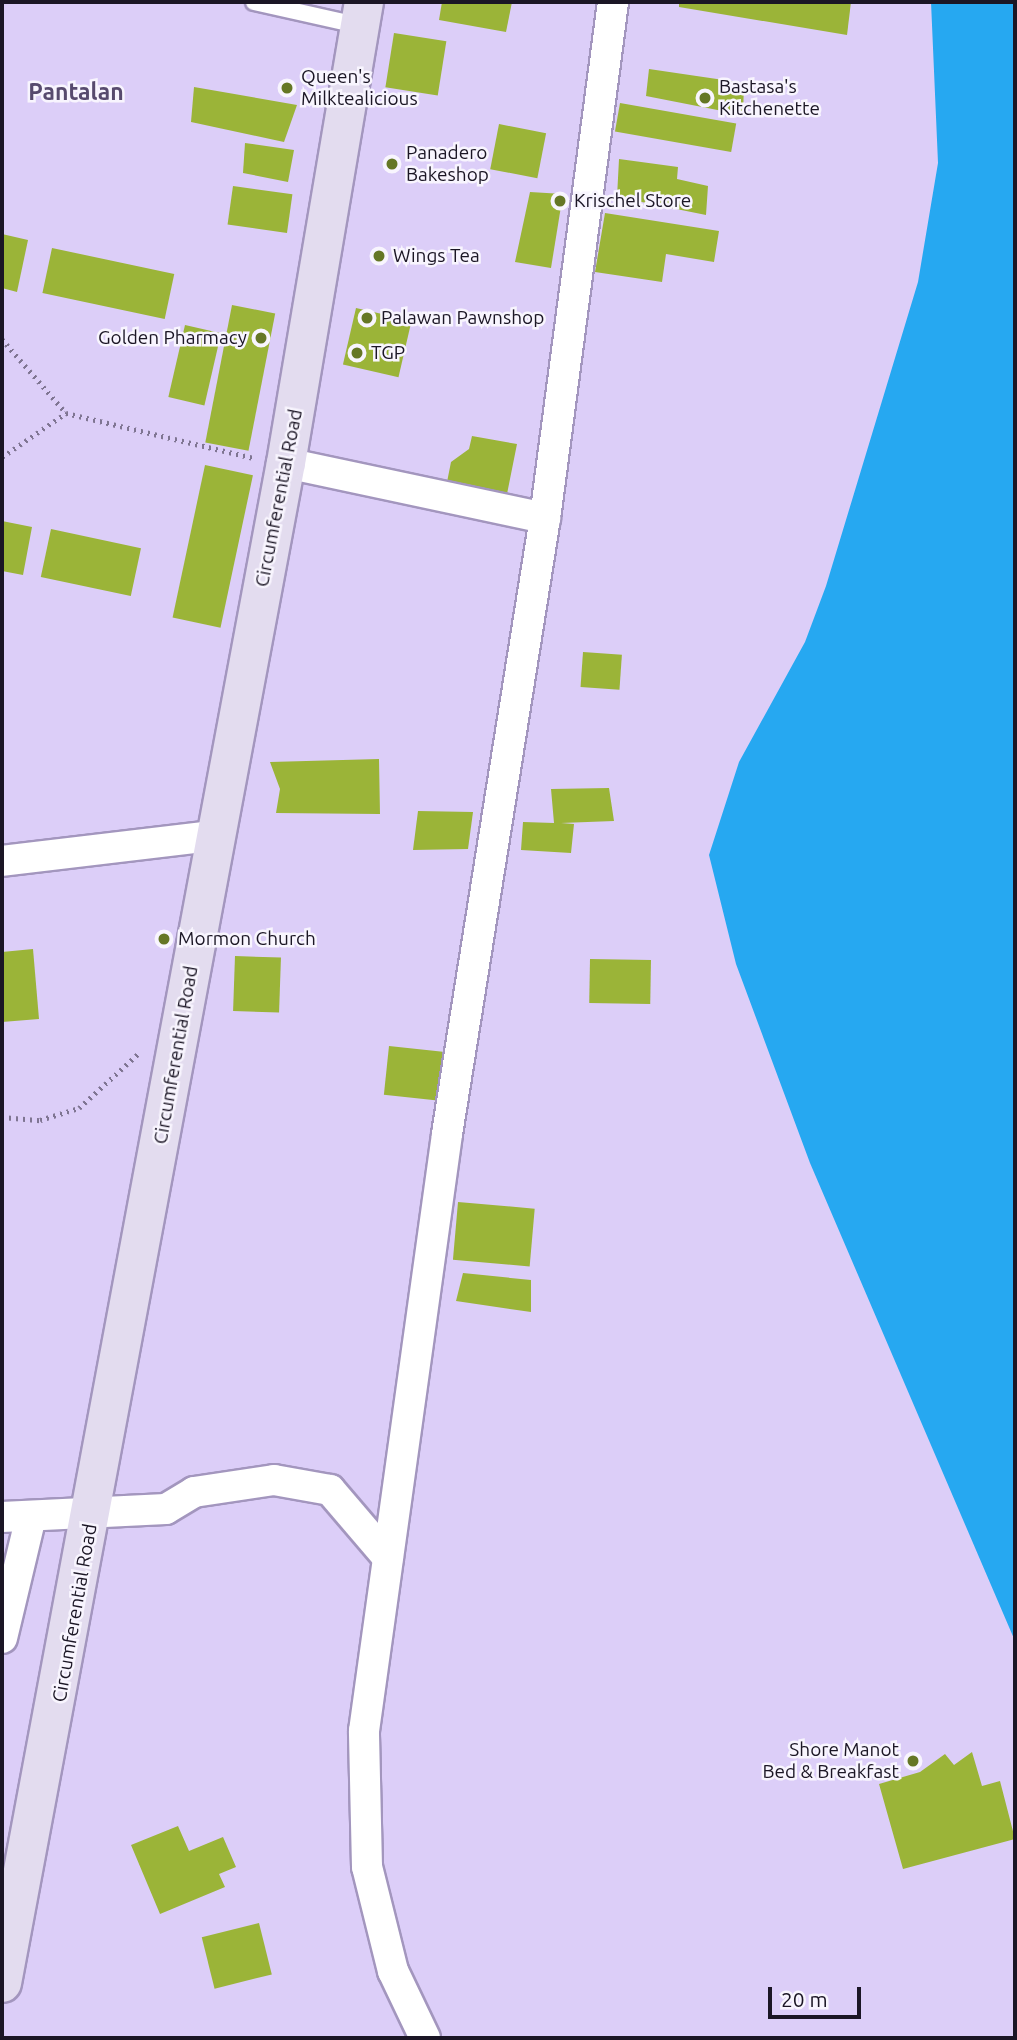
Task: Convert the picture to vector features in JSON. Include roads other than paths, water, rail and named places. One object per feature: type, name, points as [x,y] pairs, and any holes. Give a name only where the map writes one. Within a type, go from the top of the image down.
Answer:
[{"type":"main road","name":"Circumferential Road","points":[[2,1983],[14,1875],[93,1515],[177,1052],[213,836],[286,463],[362,14]]},
{"type":"street","points":[[425,2038],[393,1971],[367,1867],[364,1731],[447,1134],[545,518],[613,2]]},
{"type":"street","points":[[286,463],[545,518]]},
{"type":"street","points":[[2,861],[213,836]]},
{"type":"street","points":[[2,1638],[16,1517],[93,1515],[166,1509],[194,1492],[231,1483],[311,1484],[345,1503],[388,1558]]},
{"type":"lane","points":[[254,2],[362,14]]},
{"type":"water","points":[[931,2],[1015,2],[1015,1641],[810,1163],[736,964],[709,855],[739,762],[805,642],[826,586],[918,282],[938,163]]},
{"type":"place","name":"Queen's Milktealicious","points":[[287,88]]},
{"type":"place","name":"Bastasa's Kitchenette","points":[[705,98]]},
{"type":"place","name":"Panadero Bakeshop","points":[[392,164]]},
{"type":"place","name":"Krischel Store","points":[[560,201]]},
{"type":"place","name":"Wings Tea","points":[[379,256]]},
{"type":"place","name":"Palawan Pawnshop","points":[[367,318]]},
{"type":"place","name":"Golden Pharmacy","points":[[261,338]]},
{"type":"place","name":"TGP","points":[[357,353]]},
{"type":"place","name":"Mormon Church","points":[[164,939]]},
{"type":"place","name":"Shore Manot Bed & Breakfast","points":[[913,1761]]},
{"type":"district","name":"Pantalan","points":[[76,92]]}]
